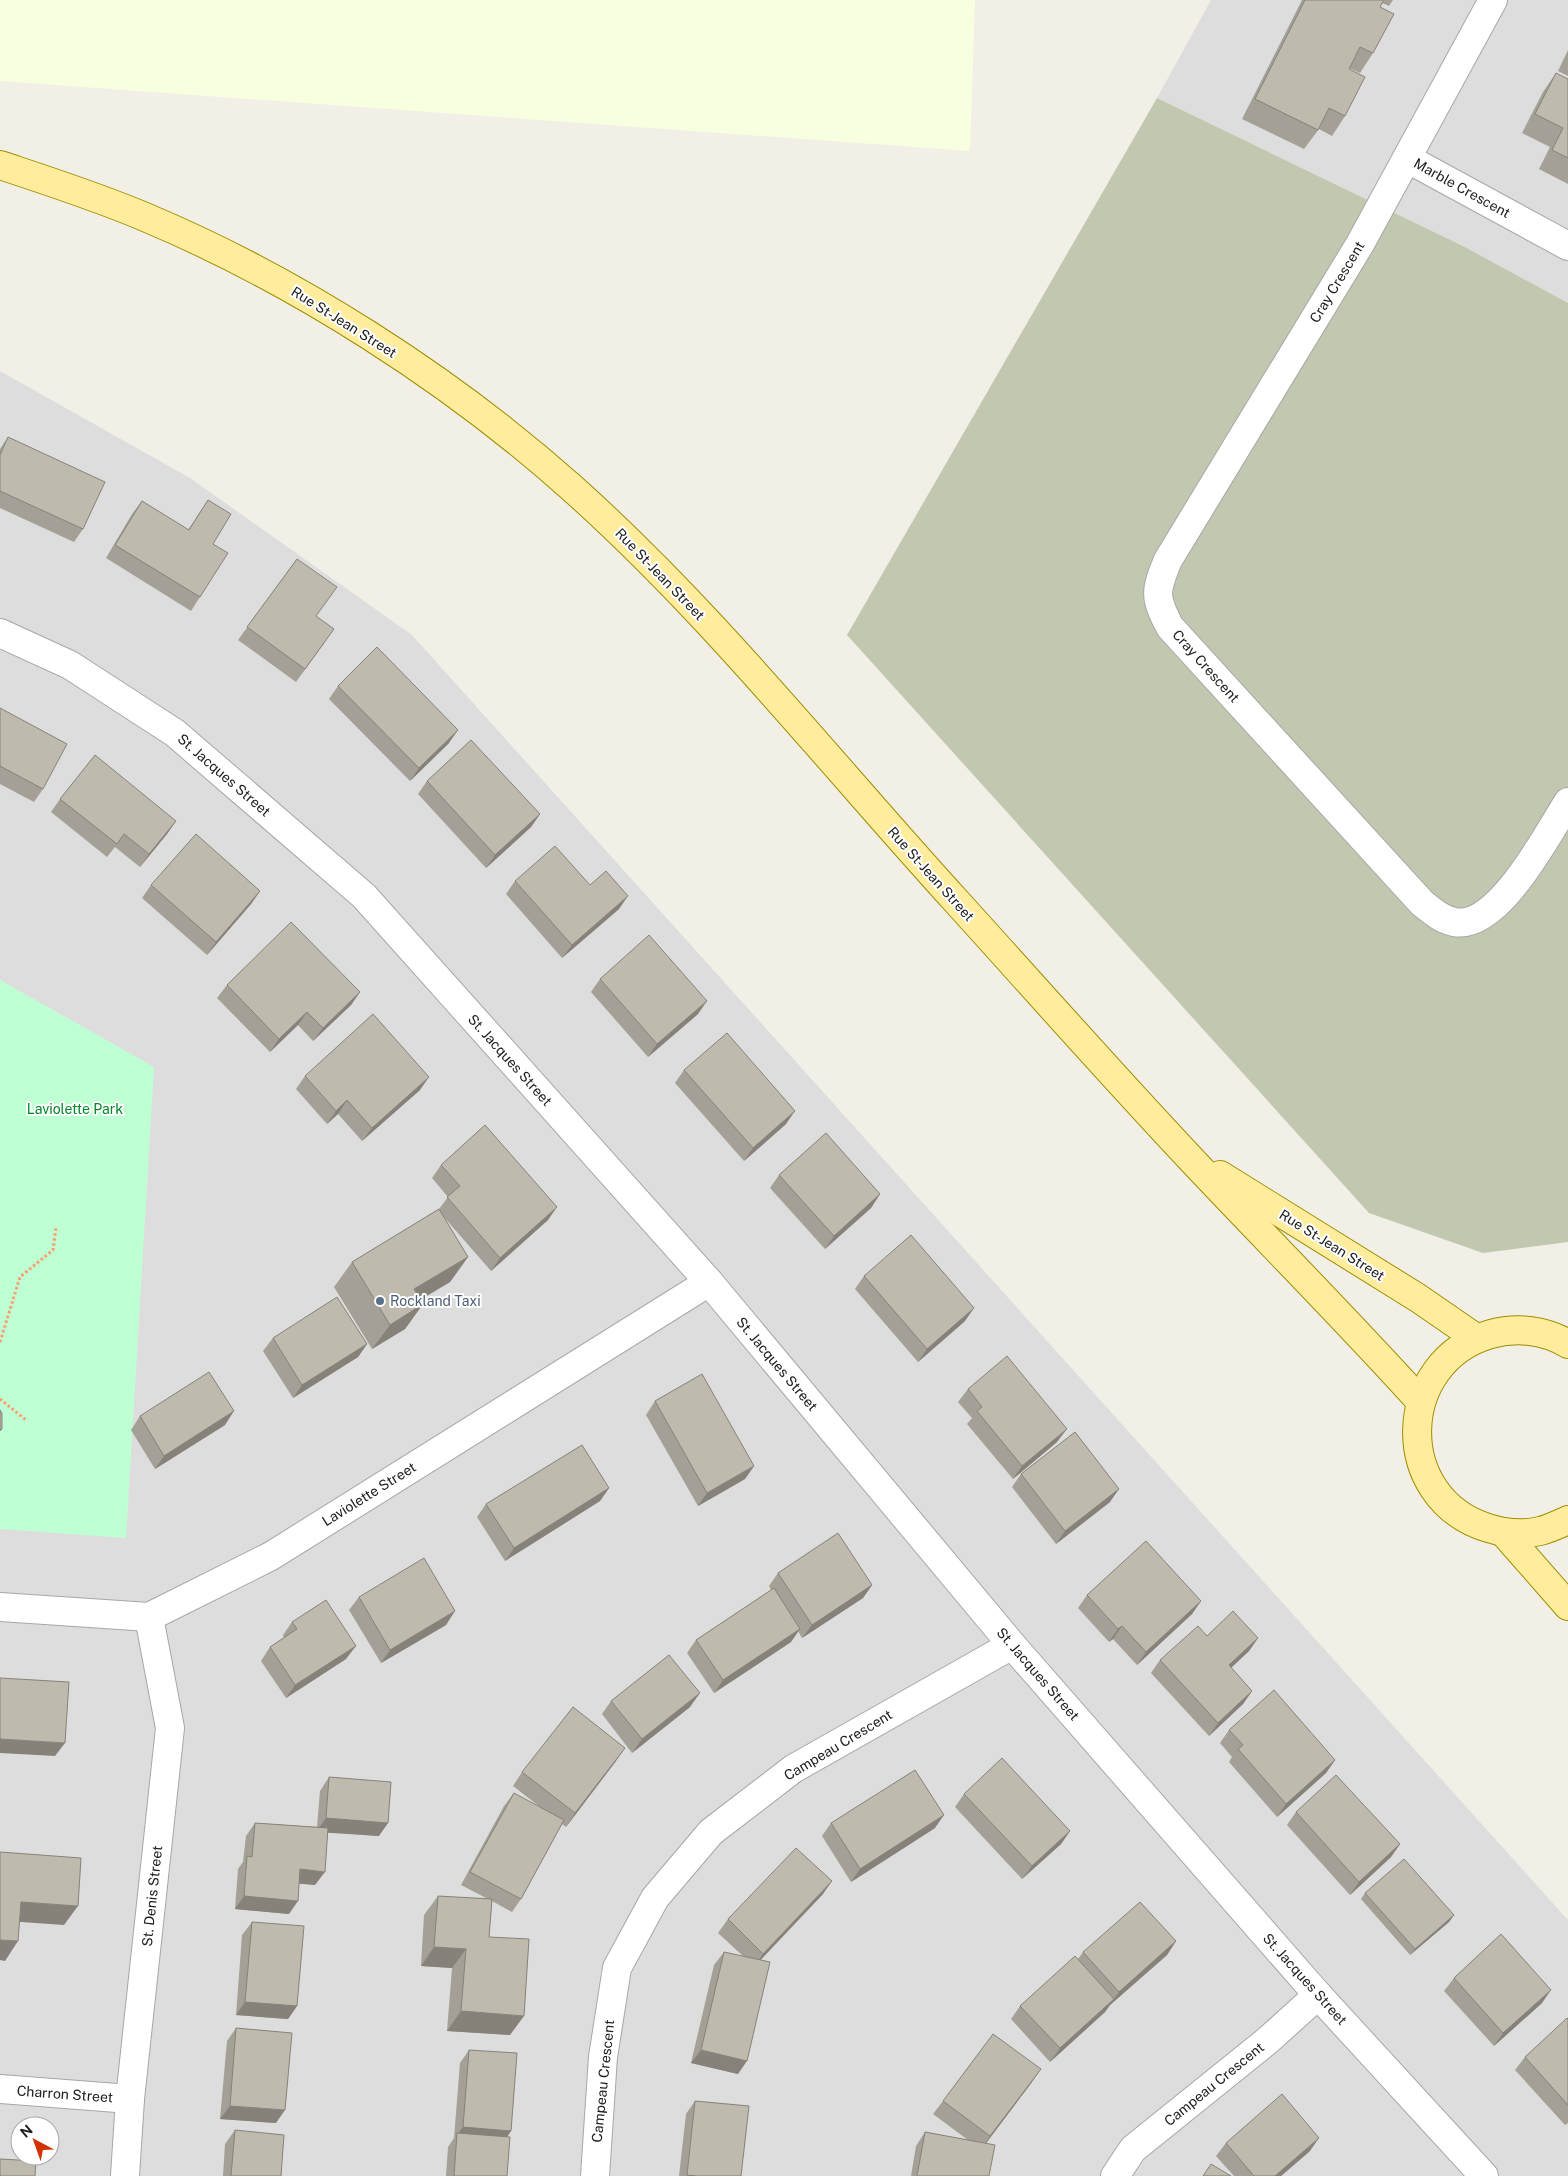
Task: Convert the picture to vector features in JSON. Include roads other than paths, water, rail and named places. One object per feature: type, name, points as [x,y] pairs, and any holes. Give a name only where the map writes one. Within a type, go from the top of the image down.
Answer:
[{"type":"main road","name":"Rue St-Jean Street","points":[[0,165],[144,216],[280,283],[410,363],[475,409],[534,455],[607,520],[698,612],[937,881],[1187,1154],[1420,1401]]},
{"type":"main road","name":"Rue St-Jean Street","points":[[1187,1154],[1418,1298],[1476,1338]]},
{"type":"main road","points":[[1565,1338],[1531,1330],[1503,1331],[1476,1338],[1452,1354],[1432,1375],[1420,1401],[1416,1436],[1423,1471],[1442,1501],[1471,1523],[1504,1533],[1540,1532],[1568,1520]]},
{"type":"main road","points":[[1504,1533],[1568,1606]]},
{"type":"street","name":"Marble Crescent","points":[[1493,0],[1408,159],[1568,246]]},
{"type":"street","name":"Cray Crescent","points":[[1408,159],[1292,358],[1168,560],[1157,586],[1160,607],[1177,634],[1422,903],[1438,917],[1456,923],[1475,919],[1495,906],[1515,886],[1568,802]]},
{"type":"street","name":"St. Jacques Street","points":[[0,633],[70,665],[175,733],[364,896],[708,1282],[1012,1645],[1318,1995],[1484,2176]]},
{"type":"street","name":"Laviolette Street","points":[[149,1617],[271,1556],[708,1282]]},
{"type":"street","points":[[0,1607],[149,1617]]},
{"type":"street","name":"St. Denis Street","points":[[125,2176],[130,2099],[170,1728],[149,1617]]},
{"type":"street","name":"Campeau Crescent","points":[[595,2176],[603,2057],[617,1968],[654,1898],[711,1832],[793,1769],[1012,1645]]},
{"type":"street","name":"Campeau Crescent","points":[[1115,2176],[1133,2149],[1267,2041],[1318,1995]]},
{"type":"street","name":"Charron Street","points":[[0,2090],[130,2099]]},
{"type":"place","name":"Rockland Taxi","points":[[380,1301]]},
{"type":"park label","name":"Laviolette Park","points":[[75,1109]]}]
